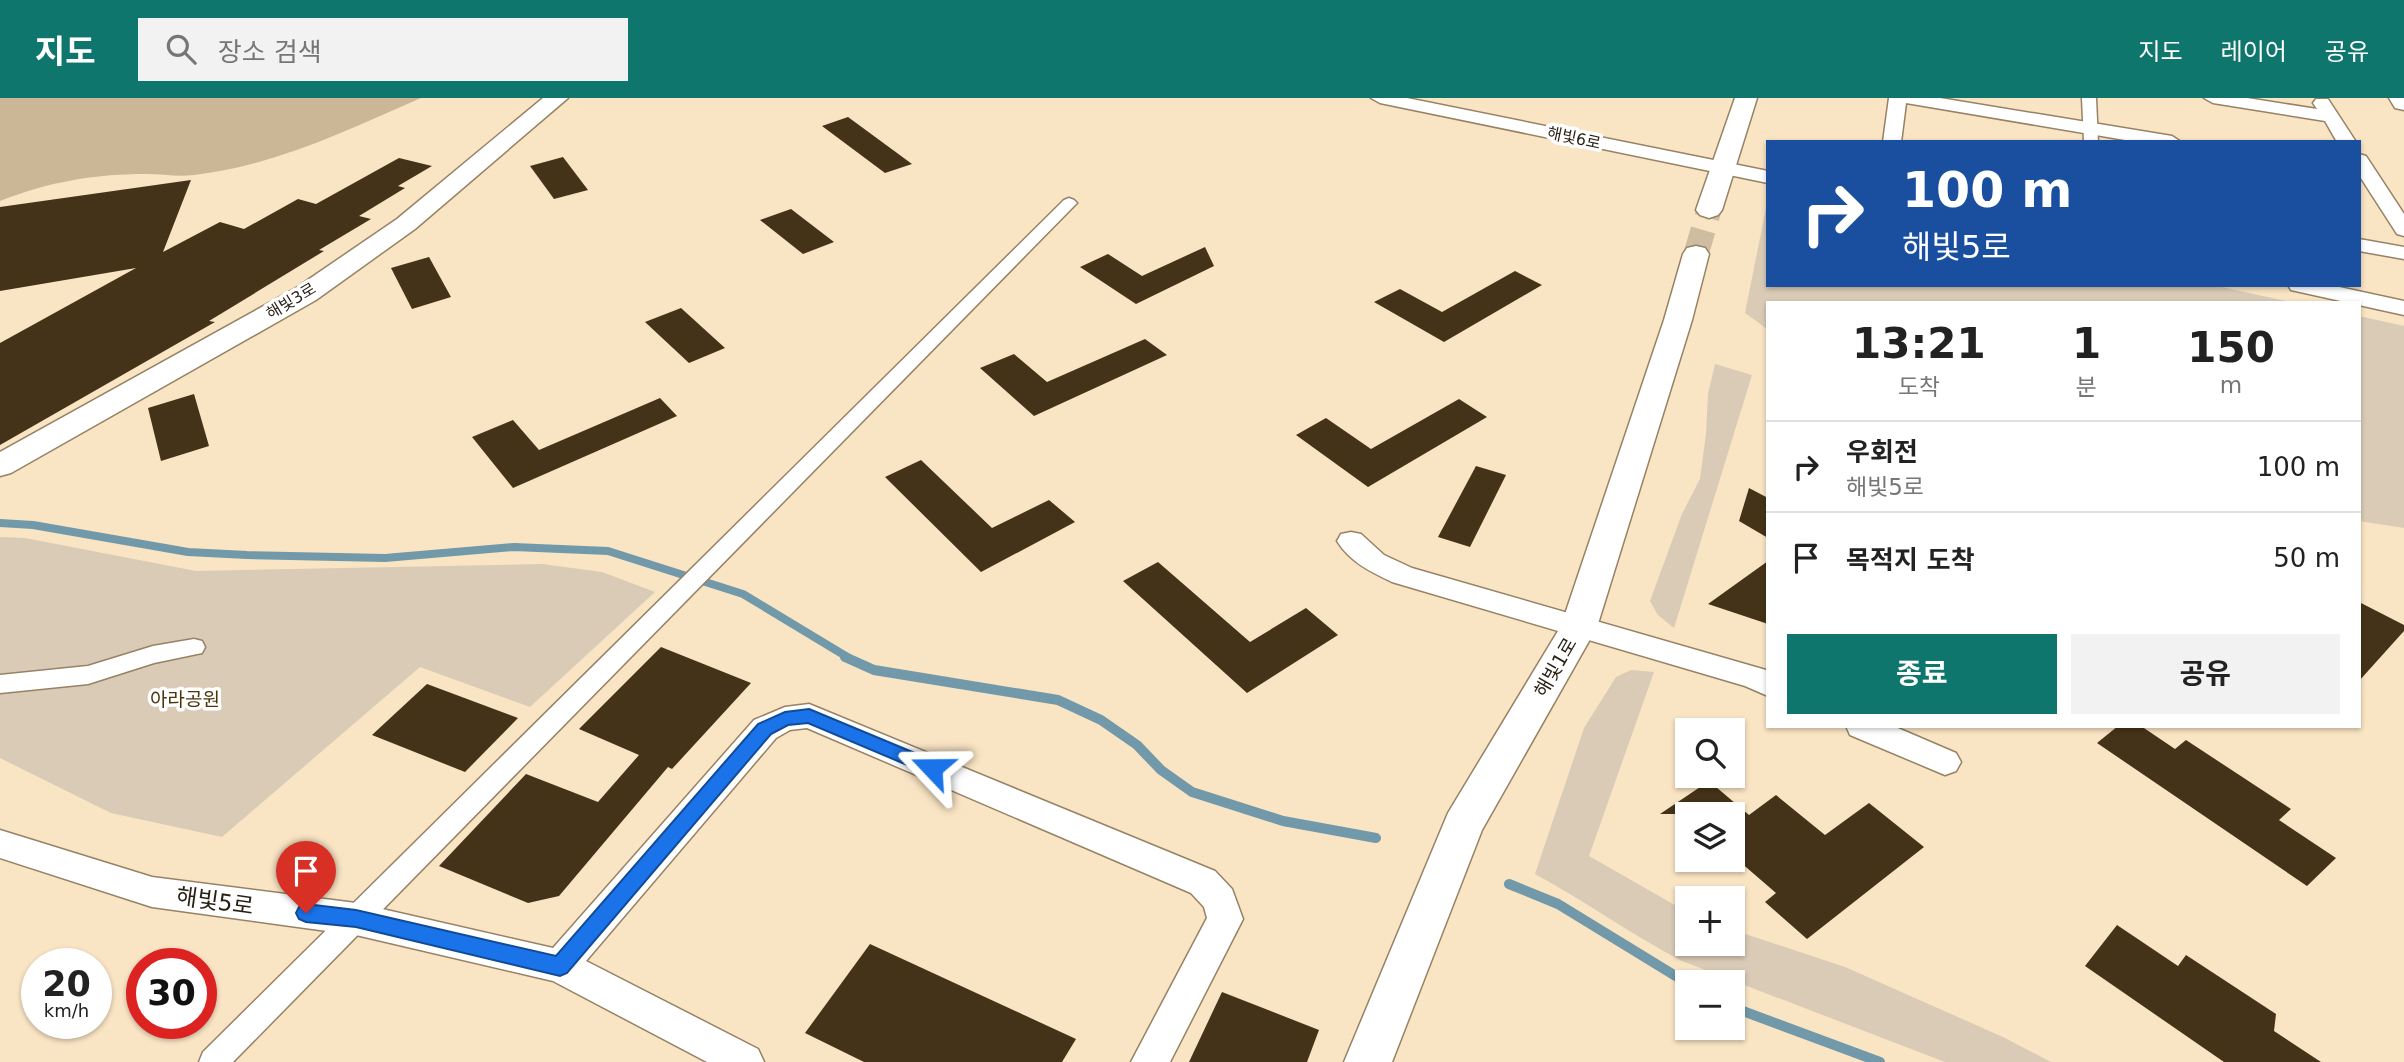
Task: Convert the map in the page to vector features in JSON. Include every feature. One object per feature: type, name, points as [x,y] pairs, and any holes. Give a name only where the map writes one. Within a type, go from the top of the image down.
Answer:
[{"type":"main road","points":[[2401,98],[2404,103]]},
{"type":"street","name":"해빛3로","points":[[0,466],[306,294],[406,224],[556,98]]},
{"type":"street","name":"해빛6로","points":[[1380,98],[1766,177]]},
{"type":"street","points":[[1709,210],[1745,98]]},
{"type":"street","points":[[1892,140],[1898,98]]},
{"type":"street","points":[[1908,98],[2091,135],[2149,140]]},
{"type":"street","points":[[2089,98],[2091,135]]},
{"type":"street","points":[[2213,98],[2332,117]]},
{"type":"street","points":[[2319,98],[2346,140]]},
{"type":"street","points":[[2362,169],[2404,230]]},
{"type":"street","points":[[213,1062],[1069,203]]},
{"type":"street","points":[[2361,244],[2404,253]]},
{"type":"street","name":"해빛1로","points":[[1368,1062],[1458,835],[1579,627],[1678,320],[1696,254]]},
{"type":"street","points":[[2308,287],[2404,308]]},
{"type":"street","points":[[1352,541],[1374,562],[1402,575],[1763,681]]},
{"type":"street","points":[[0,684],[43,682],[87,675],[156,651],[194,647]]},
{"type":"street","points":[[560,966],[765,729],[785,719],[809,716],[1203,882],[1220,900],[1225,919],[1150,1062]]},
{"type":"street","points":[[1867,728],[1945,755],[1905,728]]},
{"type":"street","name":"해빛5로","points":[[0,844],[152,892],[356,919],[560,966],[745,1062]]},
{"type":"green space","points":[[1766,208],[1766,287],[2222,287],[2286,301],[1766,301],[1766,328],[1745,313]]},
{"type":"green space","points":[[2361,316],[2404,326],[2404,528],[2361,521]]},
{"type":"green space","points":[[1715,364],[1752,375],[1674,628],[1658,615],[1650,601],[1682,514],[1700,479],[1708,394]]},
{"type":"green space","name":"아라공원","points":[[0,537],[25,538],[196,571],[542,564],[602,572],[655,592],[530,707],[420,667],[222,837],[111,813],[0,758]]},
{"type":"green space","points":[[1631,670],[1654,672],[1589,856],[1675,905],[1675,956],[1745,956],[1745,934],[1845,967],[2003,1037],[2051,1062],[1945,1062],[1745,985],[1745,970],[1705,970],[1682,961],[1535,874],[1584,728],[1616,677]]},
{"type":"shaded area","points":[[0,98],[421,98],[310,145],[253,164],[188,176],[127,174],[90,178],[54,184],[0,201]]},
{"type":"building","points":[[848,117],[912,164],[885,173],[822,126]]},
{"type":"building","points":[[563,157],[588,190],[554,199],[530,166]]},
{"type":"building","points":[[399,158],[432,166],[398,186],[405,188],[359,216],[371,219],[209,321],[215,322],[0,445],[0,343],[136,268],[0,291],[0,207],[191,180],[163,252],[220,222],[244,229],[298,199],[316,204]]},
{"type":"building","points":[[791,209],[834,242],[803,254],[760,220]]},
{"type":"building","points":[[1205,247],[1214,266],[1136,304],[1080,267],[1108,254],[1142,276]]},
{"type":"building","points":[[429,257],[451,297],[412,309],[391,268]]},
{"type":"building","points":[[1515,271],[1542,285],[1444,342],[1374,302],[1400,289],[1442,312]]},
{"type":"building","points":[[681,308],[725,348],[689,363],[645,322]]},
{"type":"building","points":[[1145,339],[1167,355],[1034,416],[980,368],[1014,354],[1047,382]]},
{"type":"building","points":[[194,394],[209,446],[161,461],[148,408]]},
{"type":"building","points":[[660,398],[677,416],[513,488],[472,437],[513,420],[539,450]]},
{"type":"building","points":[[1459,399],[1487,417],[1368,487],[1296,435],[1326,418],[1371,449]]},
{"type":"building","points":[[921,460],[992,528],[1049,500],[1075,522],[981,572],[885,477]]},
{"type":"building","points":[[1476,466],[1506,475],[1470,547],[1438,537]]},
{"type":"building","points":[[1749,488],[1766,497],[1766,537],[1739,521]]},
{"type":"building","points":[[1158,562],[1250,642],[1306,608],[1338,635],[1247,693],[1123,581]]},
{"type":"building","points":[[1766,562],[1766,623],[1708,604]]},
{"type":"building","points":[[2361,603],[2404,625],[2404,631],[2361,679]]},
{"type":"building","points":[[661,647],[751,683],[672,769],[668,767],[559,896],[528,903],[439,866],[526,774],[598,802],[639,755],[579,729]]},
{"type":"building","points":[[427,684],[518,718],[465,772],[372,735]]},
{"type":"building","points":[[2116,728],[2144,728],[2175,749],[2186,740],[2291,809],[2279,820],[2336,858],[2307,886],[2097,743]]},
{"type":"building","points":[[1699,788],[1717,788],[1734,802],[1678,802]]},
{"type":"building","points":[[1776,795],[1825,835],[1869,803],[1924,847],[1807,939],[1765,902],[1776,893],[1745,866],[1745,812],[1749,815]]},
{"type":"building","points":[[1675,804],[1675,814],[1660,814]]},
{"type":"building","points":[[2117,925],[2178,966],[2186,955],[2276,1014],[2274,1031],[2321,1062],[2224,1062],[2085,966]]},
{"type":"building","points":[[870,944],[1076,1039],[1062,1062],[864,1062],[805,1033]]},
{"type":"building","points":[[1222,992],[1319,1030],[1307,1062],[1189,1062]]},
{"type":"waterway","points":[[0,523],[33,525],[188,552],[247,555],[385,558],[514,547],[608,551],[743,594],[849,658]]},
{"type":"waterway","points":[[845,657],[874,670],[1058,700],[1101,720],[1137,745],[1161,770],[1192,792],[1283,821],[1376,838]]},
{"type":"waterway","points":[[1509,884],[1558,904],[1675,976]]},
{"type":"waterway","points":[[1745,1012],[1880,1062]]},
{"type":"tunnel","points":[[1696,254],[1709,210]]},
{"type":"route","points":[[306,913],[356,919],[560,966],[765,729],[785,719],[809,716],[932,768]]}]
